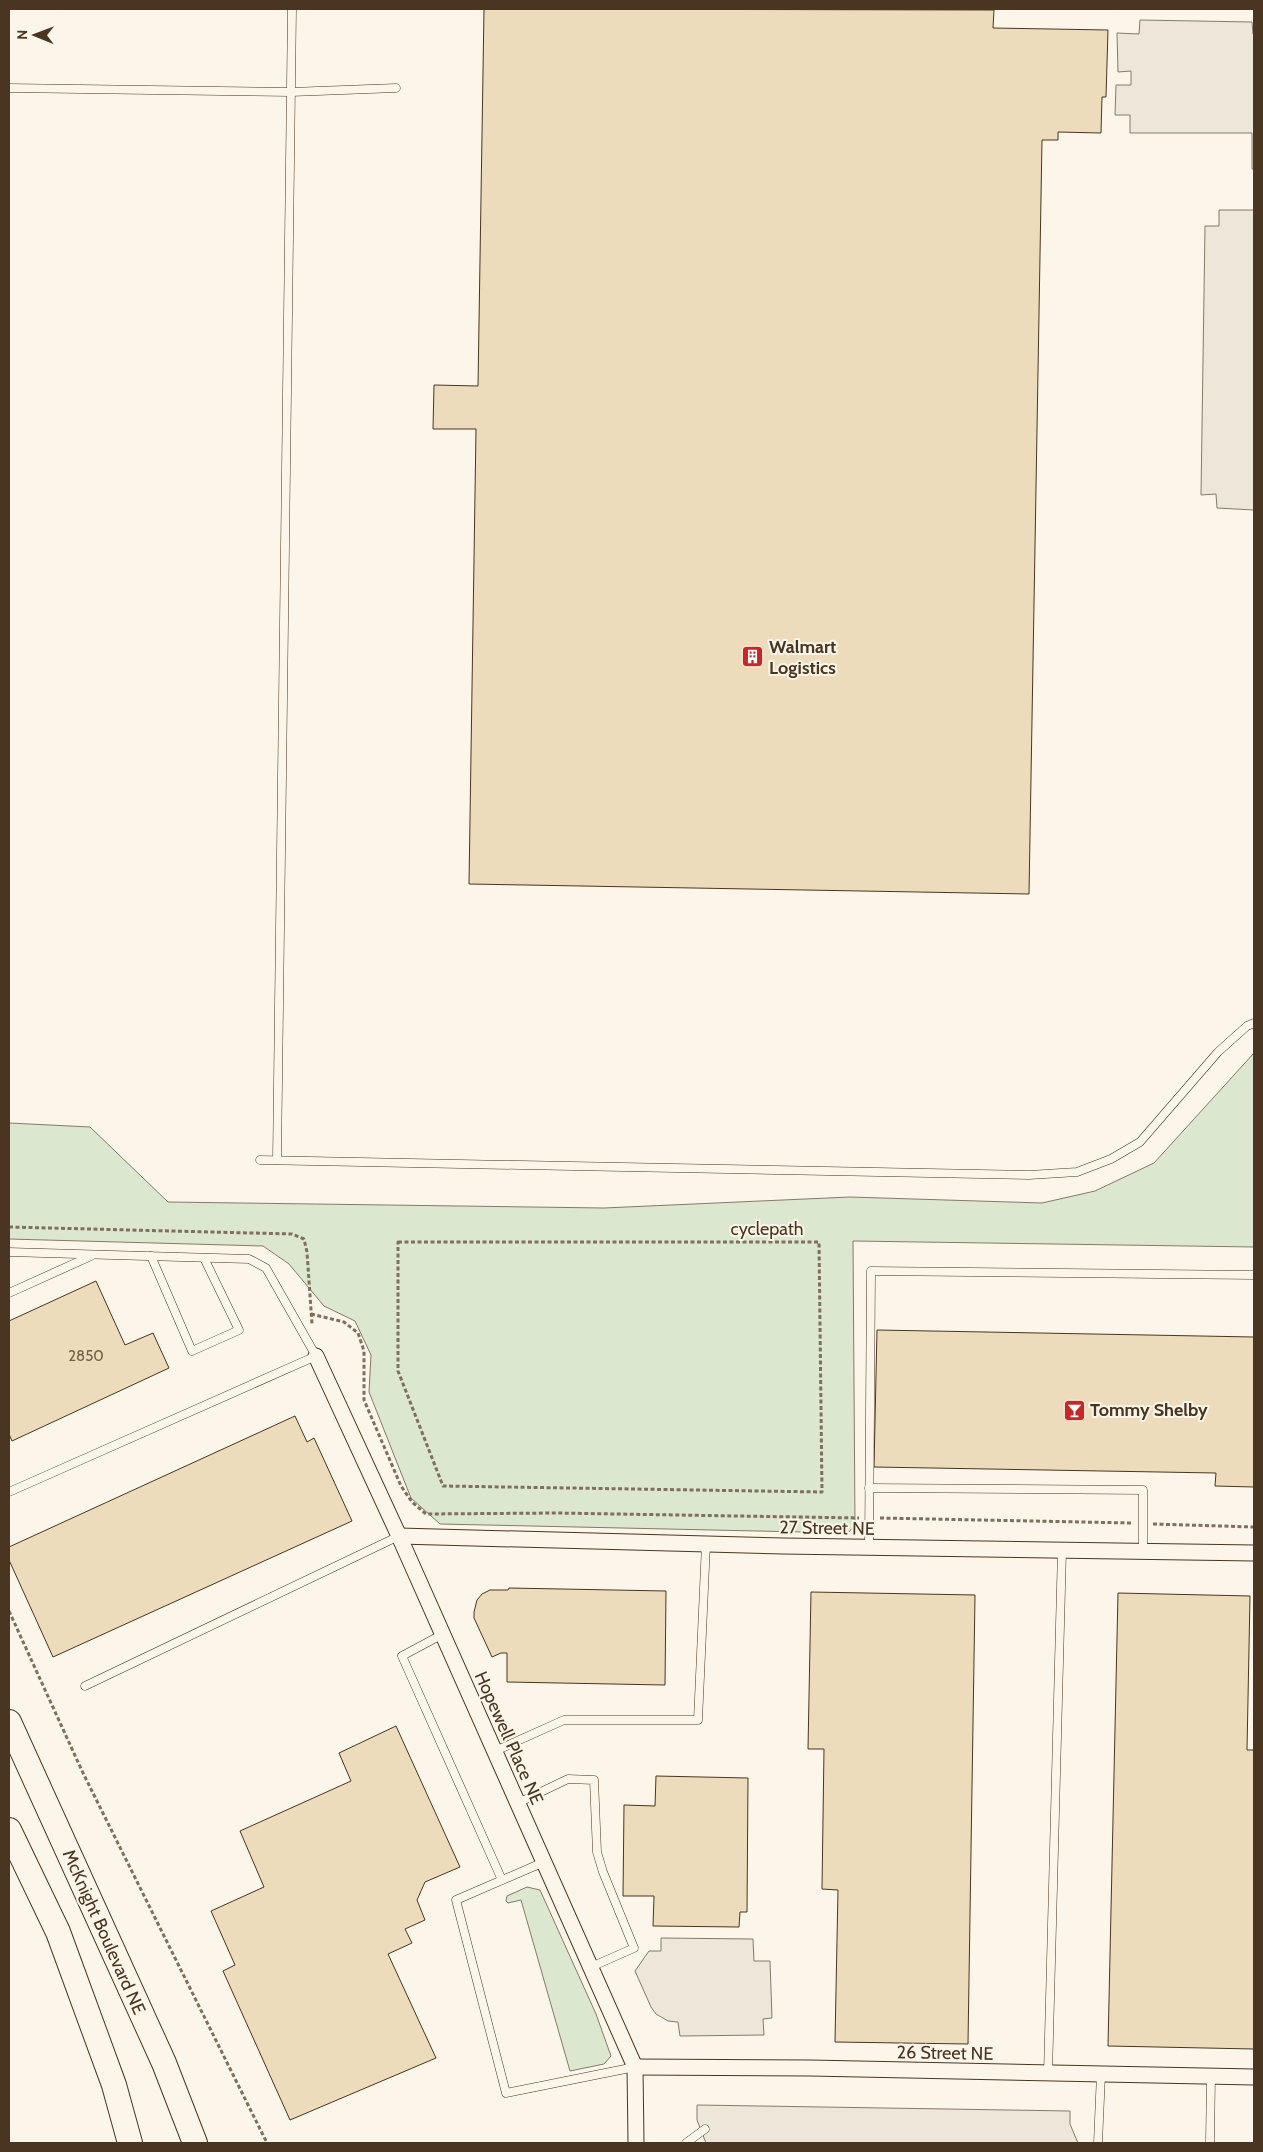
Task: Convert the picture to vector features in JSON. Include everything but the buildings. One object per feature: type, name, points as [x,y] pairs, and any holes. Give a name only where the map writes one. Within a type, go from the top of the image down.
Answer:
[{"type":"main road","name":"McKnight Boulevard NE","points":[[9,1722],[164,2063],[195,2143]]},
{"type":"main road","points":[[9,1830],[58,1932],[114,2085],[130,2143]]},
{"type":"street","name":"Hopewell Place NE","points":[[316,1356],[443,1634],[635,2067],[636,2143]]},
{"type":"street","name":"27 Street NE","points":[[399,1536],[869,1548],[1254,1553]]},
{"type":"street","name":"26 Street NE","points":[[635,2067],[810,2068],[1254,2077]]},
{"type":"lane","points":[[277,1160],[292,9]]},
{"type":"lane","points":[[9,88],[291,92],[396,88]]},
{"type":"lane","points":[[260,1160],[1029,1175],[1077,1172],[1111,1159],[1140,1142],[1218,1052],[1247,1026],[1254,1023]]},
{"type":"lane","points":[[9,1252],[249,1259],[266,1268],[316,1356],[9,1492]]},
{"type":"lane","points":[[9,1293],[94,1255]]},
{"type":"lane","points":[[151,1256],[192,1351],[239,1330],[204,1258]]},
{"type":"lane","points":[[869,1548],[871,1271],[1254,1275]]},
{"type":"lane","points":[[869,1488],[1143,1490],[1142,1551]]},
{"type":"lane","points":[[85,1686],[399,1536]]},
{"type":"lane","points":[[494,1751],[564,1720],[698,1720],[706,1544]]},
{"type":"lane","points":[[1048,2074],[1062,1550]]},
{"type":"lane","points":[[443,1634],[402,1656],[502,1880]]},
{"type":"lane","points":[[518,1803],[568,1779],[594,1780],[597,1852],[603,1872],[634,1948],[591,1968]]},
{"type":"lane","points":[[544,1862],[456,1900],[506,2093],[635,2067]]},
{"type":"lane","points":[[1098,2143],[1101,2074]]},
{"type":"lane","points":[[1210,2142],[1211,2076]]},
{"type":"lane","points":[[686,2143],[706,2129]]},
{"type":"path","name":"cyclepath","points":[[398,1242],[819,1242],[822,1492],[443,1486],[398,1371],[398,1242]]},
{"type":"path","points":[[311,1314],[344,1322],[358,1333],[364,1351],[364,1400],[401,1486],[412,1502],[426,1514],[556,1513],[902,1517],[1254,1527]]},
{"type":"path","points":[[9,1611],[83,1773],[268,2143]]},
{"type":"green space","points":[[1254,1053],[1254,1247],[853,1241],[855,1525],[848,1533],[440,1524],[411,1498],[369,1392],[371,1355],[355,1321],[324,1306],[289,1264],[263,1246],[9,1239],[9,1123],[90,1127],[168,1202],[604,1208],[850,1197],[1042,1203],[1095,1191],[1154,1163]]},
{"type":"green space","points":[[527,1887],[540,1890],[596,2014],[611,2056],[604,2064],[570,2071],[521,1900],[508,1903],[506,1901],[507,1896]]},
{"type":"shaded area","points":[[1140,20],[1252,22],[1254,35],[1254,169],[1252,169],[1252,133],[1130,133],[1130,115],[1115,115],[1116,85],[1131,85],[1131,71],[1118,72],[1117,33],[1139,34]]},
{"type":"shaded area","points":[[1219,210],[1254,210],[1254,510],[1217,508],[1216,494],[1201,495],[1205,226],[1219,226]]},
{"type":"shaded area","points":[[661,1938],[753,1939],[754,1961],[770,1961],[772,2018],[763,2019],[764,2035],[680,2036],[678,2022],[668,2021],[656,2014],[635,1971],[649,1951],[661,1951]]},
{"type":"shaded area","points":[[697,2105],[1070,2111],[1070,2124],[1078,2143],[706,2143],[697,2120]]},
{"type":"place","name":"Walmart Logistics","points":[[753,657]]},
{"type":"place","name":"Tommy Shelby","points":[[1074,1410]]}]
